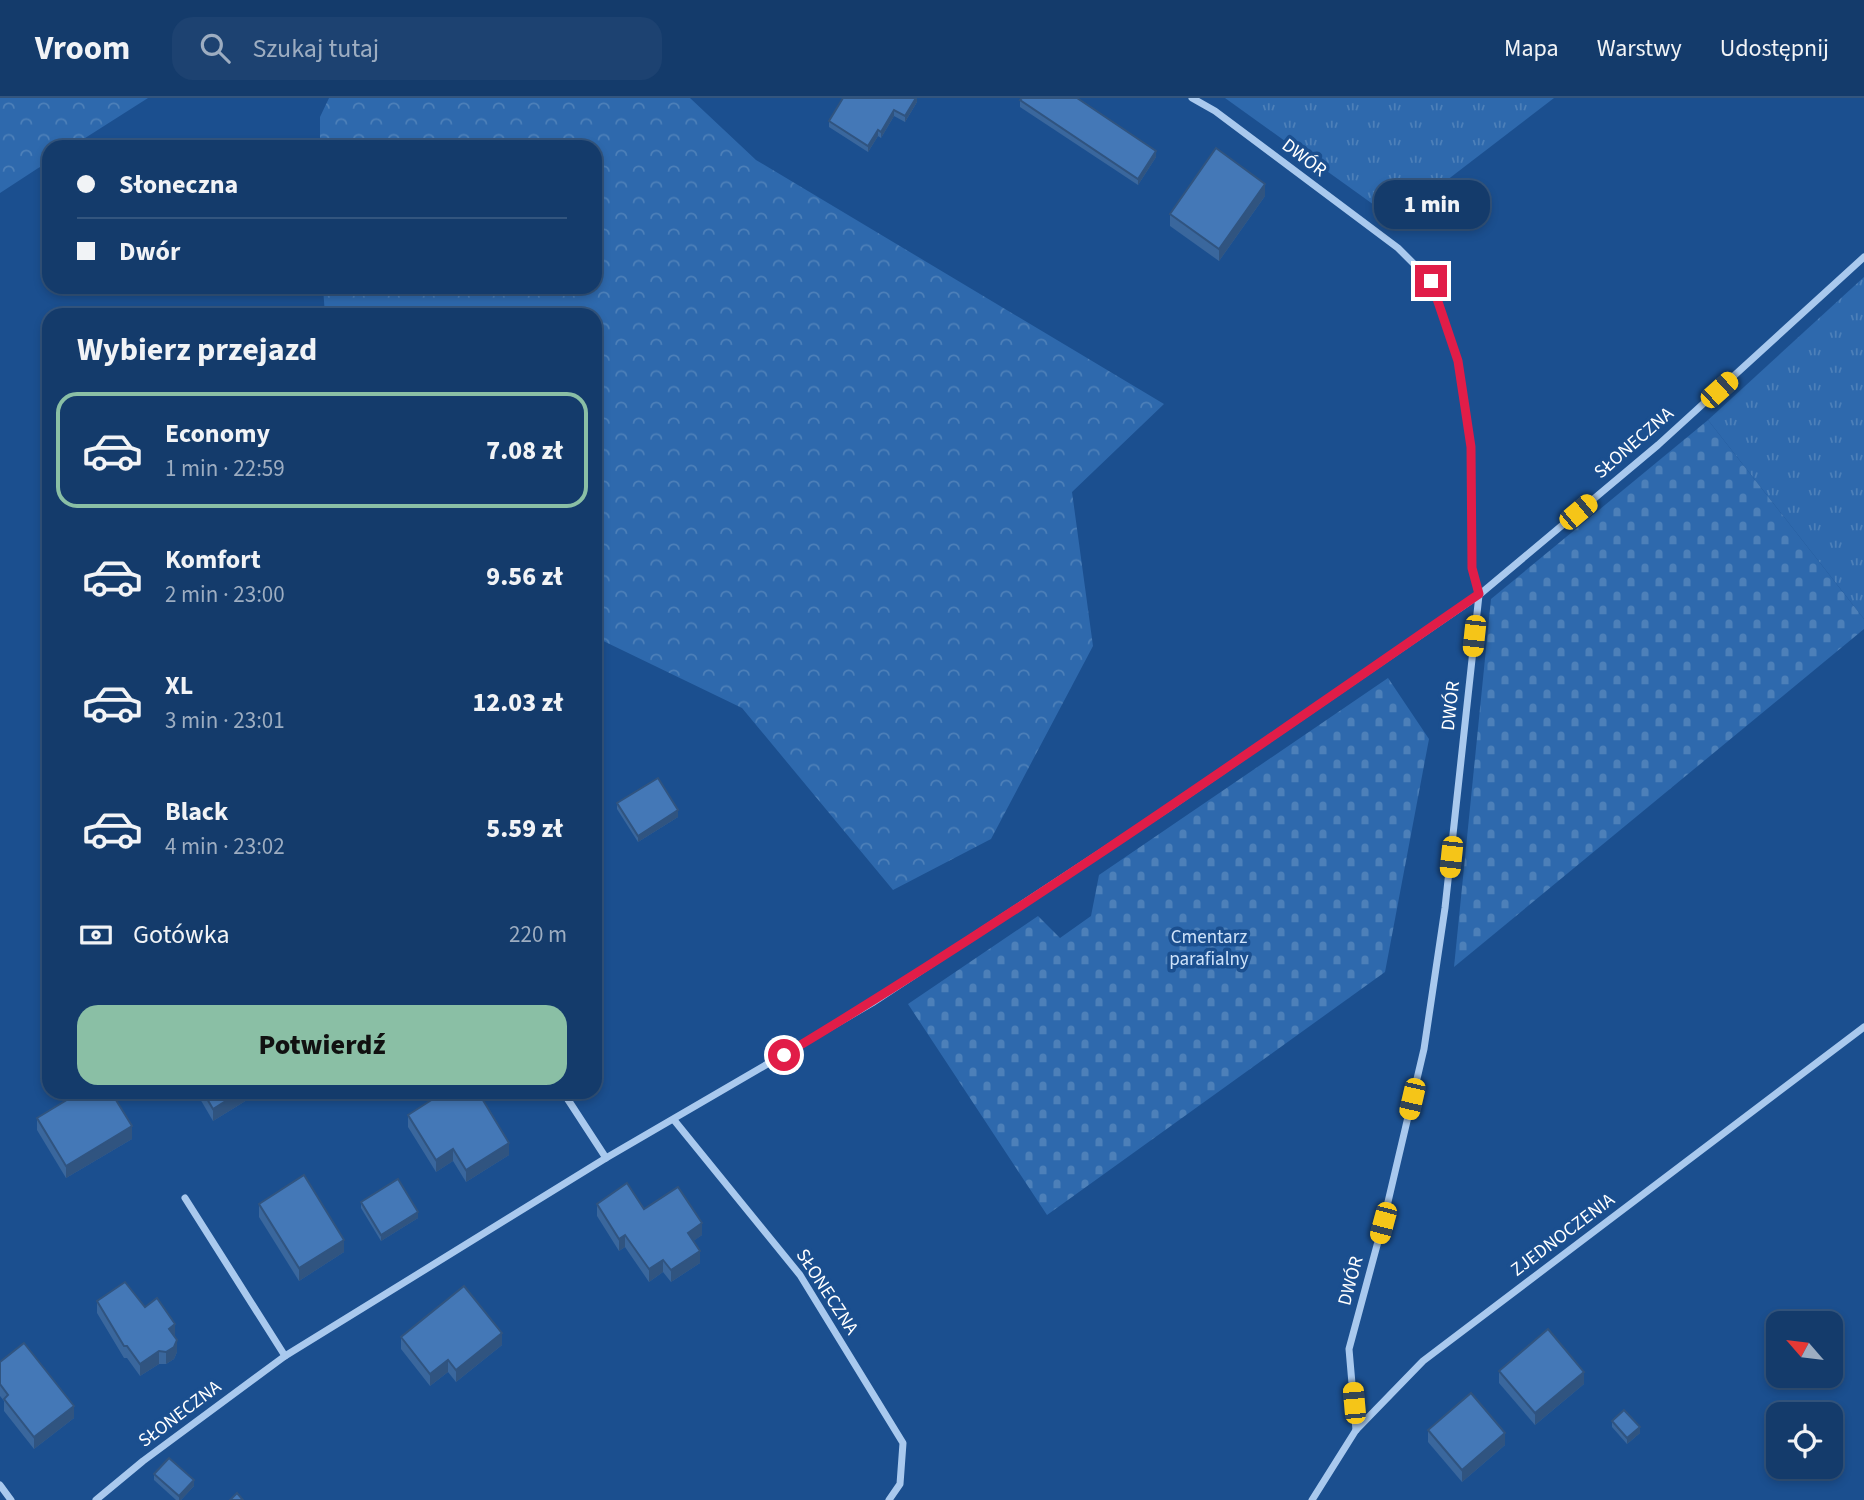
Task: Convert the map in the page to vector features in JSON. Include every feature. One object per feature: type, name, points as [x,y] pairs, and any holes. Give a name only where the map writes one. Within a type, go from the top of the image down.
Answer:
[{"type":"street","name":"DWÓR","points":[[1192,98],[1215,111],[1398,248],[1431,281],[1458,361],[1471,447],[1472,568],[1479,594],[1445,908],[1424,1049],[1383,1223],[1349,1349],[1356,1430]]},
{"type":"street","name":"SŁONECZNA","points":[[96,1500],[143,1461],[285,1356],[606,1158],[884,995],[1170,807],[1479,594],[1658,445],[1864,257]]},
{"type":"street","name":"ZJEDNOCZENIA","points":[[1312,1500],[1356,1430],[1423,1361],[1864,1027]]},
{"type":"street","points":[[568,1099],[606,1158]]},
{"type":"street","name":"SŁONECZNA","points":[[674,1120],[800,1275],[903,1443],[900,1484],[889,1500]]},
{"type":"street","points":[[185,1198],[285,1356]]},
{"type":"street","points":[[0,1485],[11,1500]]},
{"type":"green space","points":[[0,98],[148,98],[82,140],[42,140],[42,166],[0,193]]},
{"type":"green space","points":[[329,98],[690,98],[756,160],[1164,404],[1072,492],[1093,646],[991,839],[893,890],[742,708],[602,640],[602,308],[324,308],[324,294],[602,294],[602,140],[320,140],[320,117]]},
{"type":"green space","points":[[1225,98],[1554,98],[1395,220]]},
{"type":"green space","points":[[1864,277],[1864,619],[1708,420]]},
{"type":"green space","points":[[1708,420],[1864,619],[1864,629],[1454,967],[1491,599]]},
{"type":"green space","name":"Cmentarz parafialny","points":[[1388,678],[1429,739],[1385,972],[1047,1215],[908,1004],[1038,916],[1060,938],[1091,916],[1099,875]]},
{"type":"building","points":[[843,98],[916,98],[905,116],[894,110],[881,132],[878,130],[868,146],[829,121]]},
{"type":"building","points":[[1077,98],[1156,151],[1138,179],[1020,100]]},
{"type":"building","points":[[1216,148],[1265,184],[1219,249],[1170,214]]},
{"type":"building","points":[[658,778],[678,810],[638,836],[617,803]]},
{"type":"building","points":[[68,1099],[115,1099],[132,1126],[66,1166],[37,1118]]},
{"type":"building","points":[[207,1099],[229,1099],[213,1109]]},
{"type":"building","points":[[433,1099],[482,1099],[509,1143],[466,1170],[453,1149],[436,1160],[408,1115]]},
{"type":"building","points":[[304,1175],[344,1240],[299,1268],[259,1204]]},
{"type":"building","points":[[398,1179],[418,1212],[381,1235],[361,1202]]},
{"type":"building","points":[[627,1183],[644,1209],[678,1187],[702,1223],[688,1233],[700,1251],[671,1270],[663,1260],[649,1269],[625,1235],[619,1239],[597,1204]]},
{"type":"building","points":[[125,1282],[145,1307],[157,1298],[175,1324],[169,1329],[177,1340],[174,1347],[166,1352],[159,1351],[140,1364],[127,1346],[124,1346],[97,1301]]},
{"type":"building","points":[[464,1286],[502,1333],[456,1370],[448,1360],[430,1374],[401,1337]]},
{"type":"building","points":[[1548,1329],[1584,1372],[1535,1413],[1499,1371]]},
{"type":"building","points":[[24,1343],[74,1406],[34,1437],[4,1399],[8,1395],[0,1384],[0,1362]]},
{"type":"building","points":[[1471,1393],[1505,1433],[1462,1470],[1428,1430]]},
{"type":"building","points":[[1624,1410],[1640,1427],[1627,1438],[1612,1421]]},
{"type":"building","points":[[169,1458],[194,1480],[179,1496],[154,1474]]},
{"type":"building","points":[[237,1493],[243,1500],[230,1500]]},
{"type":"route","points":[[784,1055],[872,1003],[1170,807],[1479,594],[1472,568],[1471,447],[1458,361],[1431,281]]}]
